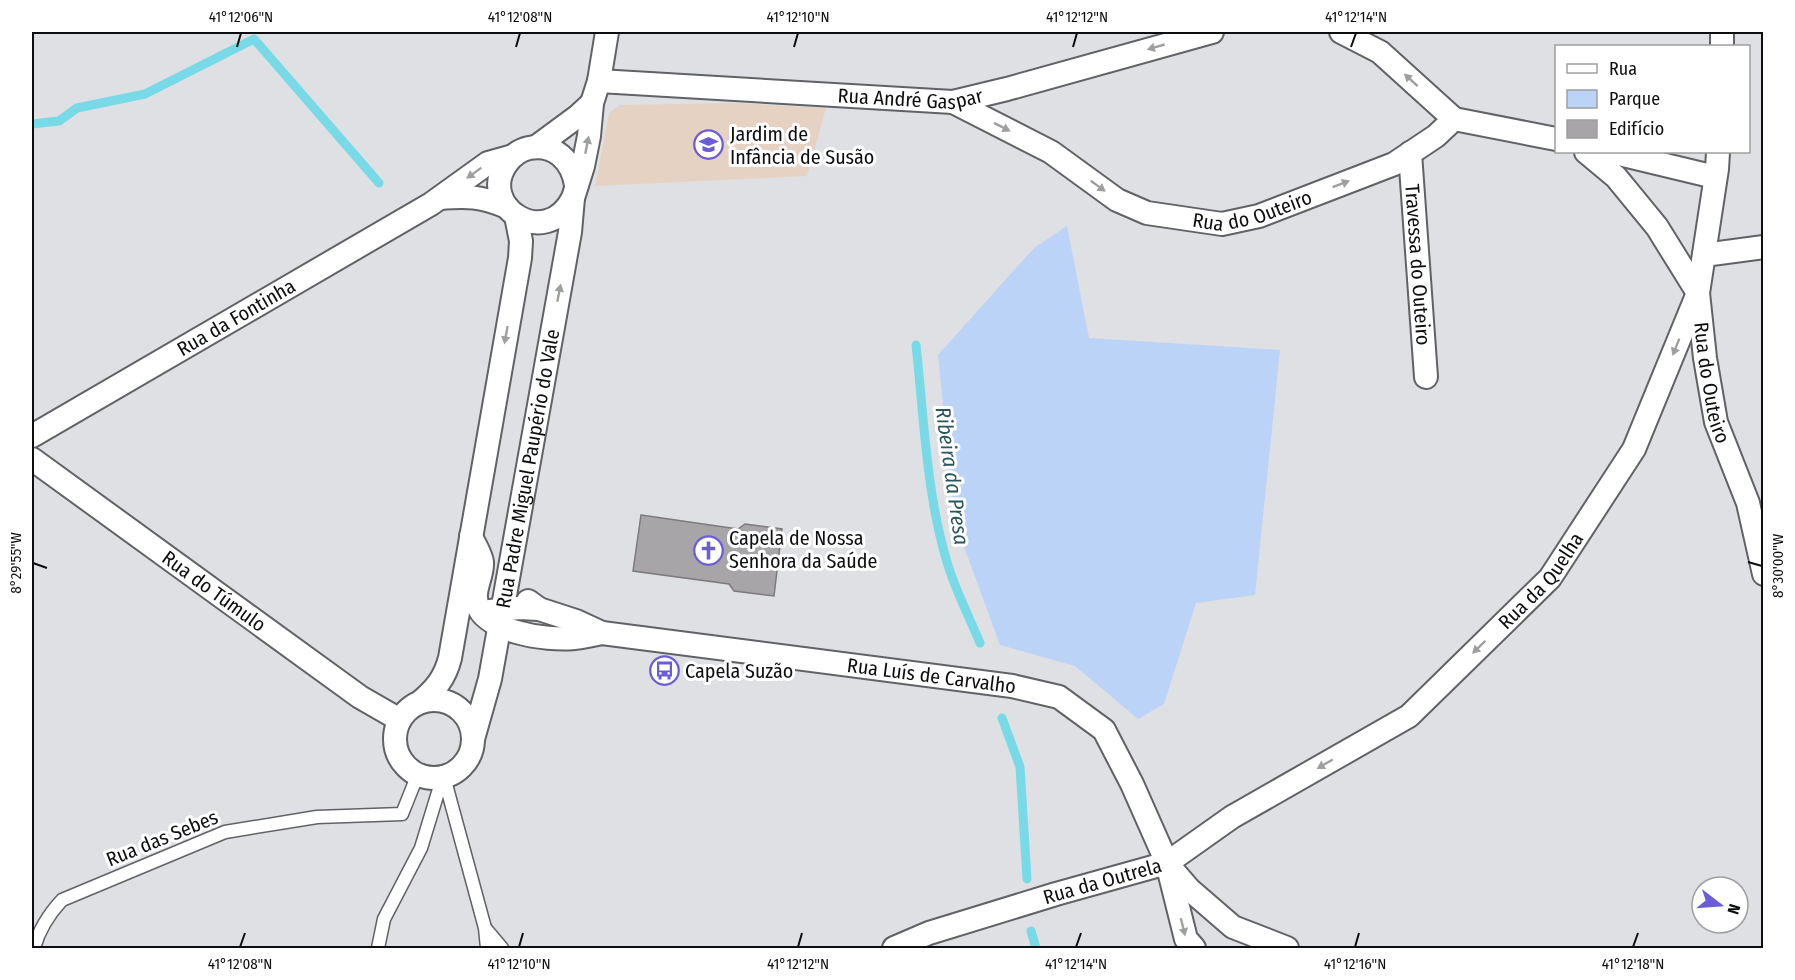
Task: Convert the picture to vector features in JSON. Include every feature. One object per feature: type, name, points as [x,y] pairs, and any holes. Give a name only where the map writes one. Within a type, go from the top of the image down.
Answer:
[{"type":"street","name":"Rua Padre Miguel Paupério do Vale","points":[[512,211],[522,220],[534,223],[546,222],[558,217],[567,209],[583,166],[592,103],[599,81],[607,32]]},
{"type":"street","name":"Rua André Gaspar","points":[[599,81],[953,102],[1008,90],[1212,32]]},
{"type":"street","points":[[1341,32],[1380,52],[1454,118],[1555,139]]},
{"type":"street","name":"Rua do Outeiro","points":[[953,102],[1051,152],[1117,200],[1147,213],[1222,224],[1259,216],[1394,164],[1436,136],[1454,118]]},
{"type":"street","points":[[440,684],[450,658],[520,258],[521,241],[512,211],[500,190],[500,177],[513,156],[536,147],[592,103]]},
{"type":"street","name":"Rua Padre Miguel Paupério do Vale","points":[[444,776],[455,771],[464,763],[471,752],[493,662],[570,232],[574,173],[560,154],[548,148],[536,147]]},
{"type":"street","name":"Travessa do Outeiro","points":[[1410,153],[1426,377]]},
{"type":"street","name":"Rua do Outeiro","points":[[1587,153],[1616,177],[1657,227],[1698,293],[1705,358],[1716,422],[1748,503],[1764,574]]},
{"type":"street","points":[[1615,153],[1715,177]]},
{"type":"street","name":"Rua da Quelha","points":[[1167,863],[1232,817],[1409,716],[1550,578],[1634,449],[1698,293],[1718,153]]},
{"type":"street","name":"Rua da Fontinha","points":[[32,436],[440,198],[488,163],[513,156]]},
{"type":"street","points":[[440,198],[467,196],[485,198],[512,211]]},
{"type":"street","points":[[1704,255],[1764,247]]},
{"type":"street","name":"Rua do Túmulo","points":[[32,459],[360,697],[400,720]]},
{"type":"street","points":[[444,776],[431,777],[418,774],[404,762],[396,745],[395,732],[400,720],[408,710],[453,674],[462,660],[470,628],[480,613],[476,598],[482,561],[471,536]]},
{"type":"street","name":"Rua Luís de Carvalho","points":[[508,578],[522,597],[539,609],[576,621],[602,633]]},
{"type":"street","name":"Rua Luís de Carvalho","points":[[501,617],[539,609]]},
{"type":"street","name":"Rua Luís de Carvalho","points":[[480,613],[501,617],[540,638]]},
{"type":"street","name":"Rua Luís de Carvalho","points":[[493,662],[504,652],[520,643],[540,638],[573,638],[602,633],[1011,686],[1059,697],[1104,730],[1132,784],[1167,863]]},
{"type":"street","points":[[419,703],[438,700],[456,706],[471,726],[473,739]]},
{"type":"street","points":[[1167,863],[1186,939],[1194,948]]},
{"type":"street","name":"Rua da Outrela","points":[[894,948],[929,933],[1167,863],[1189,889],[1233,927],[1287,948]]},
{"type":"lane","name":"Rua das Sebes","points":[[34,948],[36,939],[50,913],[62,900],[225,832],[317,817],[402,814],[418,774]]},
{"type":"lane","points":[[444,776],[485,928],[487,948]]},
{"type":"lane","points":[[378,948],[384,919],[422,848],[444,776]]},
{"type":"lane","points":[[485,928],[502,948]]},
{"type":"shaded area","name":"Jardim de Infância de Susão","points":[[736,103],[826,108],[807,176],[595,186],[609,113],[620,105]]},
{"type":"green space","points":[[1067,226],[1089,338],[1280,350],[1255,595],[1196,603],[1164,704],[1138,719],[1075,666],[1000,645],[955,522],[938,355],[1034,248]]},
{"type":"building","name":"Capela de Nossa Senhora da Saúde","points":[[641,515],[738,529],[745,524],[782,529],[774,596],[734,591],[729,584],[633,571]]},
{"type":"waterway","name":"Ribeira da Presa","points":[[32,124],[59,121],[77,108],[145,94],[254,39],[379,183]]},
{"type":"waterway","name":"Ribeira da Presa","points":[[916,345],[934,509],[954,583],[980,643]]},
{"type":"waterway","name":"Ribeira da Presa","points":[[1002,718],[1020,767],[1027,879]]},
{"type":"waterway","name":"Ribeira da Presa","points":[[1031,931],[1036,948]]},
{"type":"place","name":"Jardim de Infância de Susão","points":[[709,145]]},
{"type":"place","name":"Capela de Nossa Senhora da Saúde","points":[[708,550]]},
{"type":"place","name":"Capela Suzão","points":[[664,671]]}]
